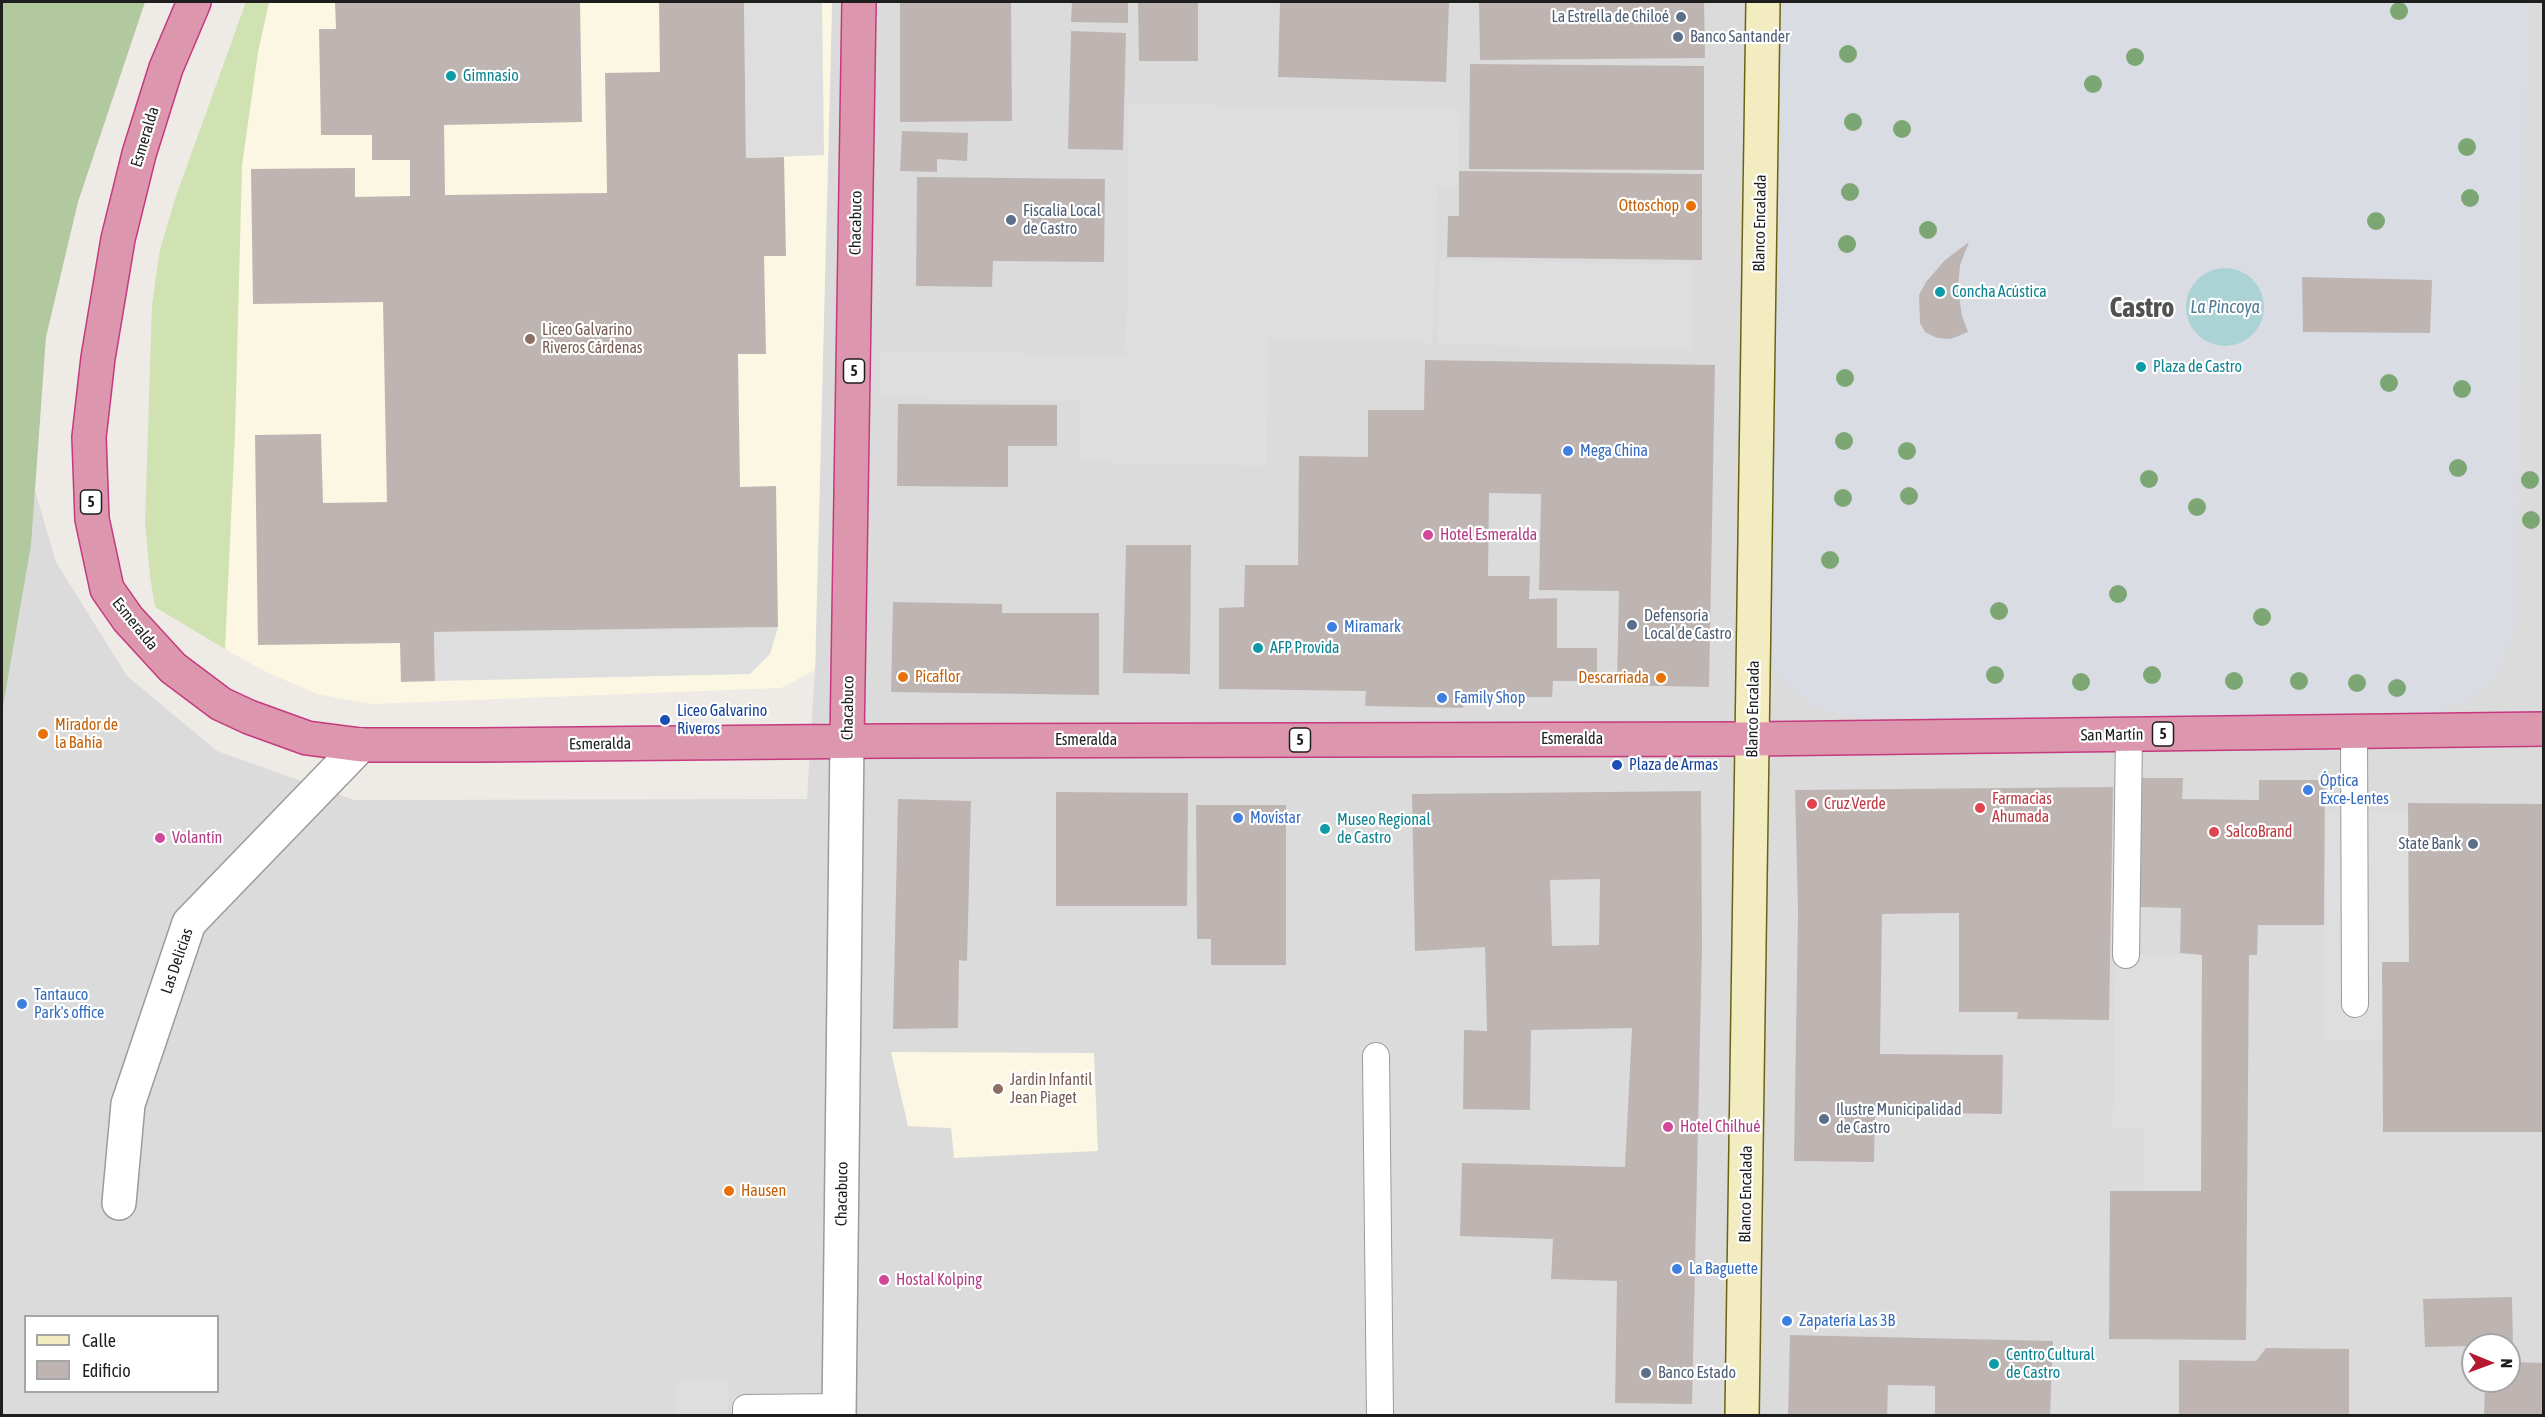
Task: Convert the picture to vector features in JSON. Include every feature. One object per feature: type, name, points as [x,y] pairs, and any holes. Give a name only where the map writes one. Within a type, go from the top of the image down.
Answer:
[{"type":"highway","name":"Esmeralda","points":[[194,2],[166,68],[139,154],[114,261],[98,358],[89,437],[89,480],[98,553],[107,589],[128,619],[173,668],[221,704],[307,738],[361,745],[847,741],[1752,739]]},
{"type":"highway","name":"Chacabuco","points":[[847,741],[858,2]]},
{"type":"highway","name":"San Martín","points":[[1752,739],[2544,729]]},
{"type":"main road","name":"Blanco Encalada","points":[[1742,1416],[1763,2]]},
{"type":"street","name":"Chacabuco","points":[[839,1411],[847,741]]},
{"type":"street","name":"Las Delicias","points":[[119,1203],[128,1104],[189,923],[361,745]]},
{"type":"lane","points":[[2354,731],[2355,1004]]},
{"type":"lane","points":[[2126,955],[2129,734]]},
{"type":"lane","points":[[1376,1056],[1380,1416]]},
{"type":"lane","points":[[746,1416],[746,1408],[839,1411]]},
{"type":"shaded area","name":"Liceo Galvarino Riveros Cárdenas","points":[[269,2],[832,2],[815,670],[781,688],[372,704],[317,694],[266,672],[225,649],[242,165],[258,52]]},
{"type":"shaded area","points":[[744,2],[822,2],[824,155],[746,158]]},
{"type":"shaded area","points":[[832,2],[2543,2],[2543,1415],[2,1416],[2,465],[10,406],[56,562],[127,676],[217,751],[354,800],[807,799],[815,670]]},
{"type":"shaded area","name":"Plaza de Castro","points":[[1772,2],[2528,2],[2520,287],[2516,625],[2498,673],[2484,688],[2468,700],[2430,715],[1932,718],[1863,717],[1832,712],[1808,703],[1784,682],[1767,661]]},
{"type":"shaded area","points":[[1129,104],[1459,109],[1458,186],[1438,186],[1432,343],[1268,338],[1266,466],[1080,462],[1081,401],[880,398],[880,351],[1125,355],[1129,249]]},
{"type":"shaded area","points":[[1440,260],[1692,265],[1691,350],[1438,344]]},
{"type":"shaded area","points":[[778,627],[770,654],[750,674],[435,681],[434,632]]},
{"type":"shaded area","points":[[2325,810],[2410,811],[2409,962],[2382,962],[2382,1041],[2324,1040]]},
{"type":"shaded area","points":[[2115,954],[2202,955],[2201,1191],[2144,1191],[2144,1129],[2113,1128]]},
{"type":"shaded area","name":"Jardin Infantil Jean Piaget","points":[[891,1052],[1094,1053],[1098,1151],[954,1158],[951,1128],[908,1126]]},
{"type":"shaded area","points":[[729,1381],[728,1415],[677,1415],[676,1382]]},
{"type":"green space","points":[[2,2],[145,2],[78,202],[46,337],[31,545],[2,712]]},
{"type":"green space","points":[[246,2],[269,2],[258,52],[242,165],[235,433],[225,649],[155,607],[145,523],[152,304],[160,250],[176,196]]},
{"type":"water","name":"La Pincoya","points":[[2217,268],[2233,268],[2247,274],[2258,285],[2264,299],[2264,315],[2258,329],[2247,340],[2233,346],[2217,346],[2203,340],[2192,329],[2186,315],[2186,299],[2192,285],[2203,274]]},
{"type":"building","name":"Liceo Galvarino Riveros Cárdenas","points":[[335,2],[580,2],[582,122],[444,125],[445,195],[607,193],[605,73],[660,72],[659,2],[744,2],[746,158],[784,157],[786,256],[764,256],[766,354],[738,354],[740,487],[776,486],[778,627],[434,632],[435,681],[401,682],[400,643],[258,645],[255,435],[321,434],[323,503],[387,502],[383,302],[253,304],[251,169],[355,168],[355,197],[410,196],[410,160],[372,160],[372,135],[321,135],[319,29],[336,29]]},
{"type":"building","points":[[900,2],[1011,2],[1012,121],[900,122]]},
{"type":"building","points":[[1072,2],[1128,2],[1128,23],[1071,22]]},
{"type":"building","points":[[1138,2],[1198,2],[1198,61],[1139,61]]},
{"type":"building","points":[[1280,2],[1449,2],[1446,82],[1278,77]]},
{"type":"building","points":[[1479,2],[1704,2],[1705,58],[1480,60]]},
{"type":"building","points":[[1071,31],[1126,33],[1123,150],[1068,149]]},
{"type":"building","points":[[1470,64],[1704,66],[1704,170],[1469,169]]},
{"type":"building","points":[[902,131],[968,133],[967,161],[937,159],[937,172],[900,171]]},
{"type":"building","points":[[1459,171],[1702,174],[1702,260],[1447,257],[1448,216],[1459,216]]},
{"type":"building","name":"Fiscalía Local de Castro","points":[[917,177],[1105,179],[1104,262],[993,261],[992,287],[916,286]]},
{"type":"building","name":"Concha Acústica","points":[[1969,242],[1960,265],[1958,289],[1962,316],[1968,332],[1951,339],[1937,338],[1925,332],[1920,323],[1919,295],[1926,282],[1945,260]]},
{"type":"building","points":[[2302,277],[2432,280],[2430,333],[2303,332]]},
{"type":"building","points":[[1425,360],[1715,365],[1709,687],[1617,685],[1619,591],[1539,590],[1541,494],[1489,493],[1488,576],[1530,576],[1529,599],[1557,598],[1557,648],[1597,648],[1597,681],[1553,681],[1552,697],[1463,697],[1463,708],[1365,706],[1366,691],[1219,689],[1219,608],[1244,607],[1245,565],[1298,565],[1299,456],[1368,457],[1368,410],[1424,410]]},
{"type":"building","points":[[898,404],[1057,405],[1057,446],[1008,446],[1008,487],[897,486]]},
{"type":"building","points":[[1126,545],[1191,545],[1190,674],[1123,673]]},
{"type":"building","points":[[893,602],[1002,604],[1002,613],[1099,613],[1099,695],[891,692]]},
{"type":"building","points":[[2141,778],[2183,778],[2182,799],[2259,800],[2259,780],[2325,780],[2324,925],[2258,925],[2257,955],[2249,955],[2246,1340],[2109,1339],[2110,1191],[2201,1191],[2202,955],[2180,953],[2181,908],[2138,907]]},
{"type":"building","points":[[2113,787],[2109,1020],[2017,1019],[2018,1012],[1959,1012],[1959,913],[1882,914],[1880,1054],[2003,1055],[2002,1114],[1875,1112],[1874,1162],[1794,1161],[1798,912],[1795,790]]},
{"type":"building","points":[[1701,791],[1702,946],[1692,1404],[1615,1403],[1617,1281],[1551,1279],[1553,1239],[1460,1236],[1462,1163],[1625,1167],[1632,1028],[1531,1030],[1530,1110],[1463,1109],[1464,1030],[1487,1031],[1485,947],[1415,951],[1412,794]],"holes":[[[1600,879],[1599,945],[1552,946],[1550,880]]]},
{"type":"building","points":[[1056,792],[1188,793],[1187,906],[1056,906]]},
{"type":"building","points":[[898,799],[971,801],[967,961],[959,960],[958,1028],[893,1029]]},
{"type":"building","points":[[2408,803],[2544,804],[2544,1132],[2383,1132],[2382,962],[2409,962]]},
{"type":"building","points":[[1196,805],[1286,805],[1286,965],[1211,965],[1211,939],[1197,939]]},
{"type":"building","points":[[2512,1297],[2513,1333],[2461,1333],[2461,1346],[2425,1347],[2423,1299]]},
{"type":"building","points":[[1790,1335],[2053,1341],[2050,1416],[1935,1416],[1935,1386],[1888,1385],[1887,1416],[1788,1416]]},
{"type":"building","points":[[2266,1348],[2349,1349],[2349,1416],[2179,1416],[2179,1360],[2256,1361]]},
{"type":"building","points":[[2521,1362],[2544,1363],[2544,1416],[2484,1416],[2485,1393],[2521,1393]]},
{"type":"place","name":"La Estrella de Chiloé","points":[[1681,17]]},
{"type":"place","name":"Banco Santander","points":[[1678,37]]},
{"type":"place","name":"Gimnasio","points":[[451,76]]},
{"type":"place","name":"Ottoschop","points":[[1691,206]]},
{"type":"place","name":"Fiscalía Local de Castro","points":[[1011,220]]},
{"type":"place","name":"Concha Acústica","points":[[1940,292]]},
{"type":"place","name":"Liceo Galvarino Riveros Cárdenas","points":[[530,339]]},
{"type":"place","name":"Plaza de Castro","points":[[2141,367]]},
{"type":"place","name":"Mega China","points":[[1568,451]]},
{"type":"place","name":"Hotel Esmeralda","points":[[1428,535]]},
{"type":"place","name":"Defensoría Local de Castro","points":[[1632,625]]},
{"type":"place","name":"Miramark","points":[[1332,627]]},
{"type":"place","name":"AFP Provida","points":[[1258,648]]},
{"type":"place","name":"Picaflor","points":[[903,677]]},
{"type":"place","name":"Descarriada","points":[[1661,678]]},
{"type":"place","name":"Family Shop","points":[[1442,698]]},
{"type":"place","name":"Liceo Galvarino Riveros","points":[[665,720]]},
{"type":"place","name":"Mirador de la Bahía","points":[[43,734]]},
{"type":"place","name":"Plaza de Armas","points":[[1617,765]]},
{"type":"place","name":"Óptica Exce-Lentes","points":[[2308,790]]},
{"type":"place","name":"Cruz Verde","points":[[1812,804]]},
{"type":"place","name":"Farmacias Ahumada","points":[[1980,808]]},
{"type":"place","name":"Movistar","points":[[1238,818]]},
{"type":"place","name":"Museo Regional de Castro","points":[[1325,829]]},
{"type":"place","name":"SalcoBrand","points":[[2214,832]]},
{"type":"place","name":"Volantín","points":[[160,838]]},
{"type":"place","name":"State Bank","points":[[2473,844]]},
{"type":"place","name":"Tantauco Park's office","points":[[22,1004]]},
{"type":"place","name":"Jardin Infantil Jean Piaget","points":[[998,1089]]},
{"type":"place","name":"Ilustre Municipalidad de Castro","points":[[1824,1119]]},
{"type":"place","name":"Hotel Chilhué","points":[[1668,1127]]},
{"type":"place","name":"Hausen","points":[[729,1191]]},
{"type":"place","name":"La Baguette","points":[[1677,1269]]},
{"type":"place","name":"Hostal Kolping","points":[[884,1280]]},
{"type":"place","name":"Zapatería Las 3B","points":[[1787,1321]]},
{"type":"place","name":"Centro Cultural de Castro","points":[[1994,1364]]},
{"type":"place","name":"Banco Estado","points":[[1646,1373]]},
{"type":"district","name":"Castro","points":[[2142,308]]}]
